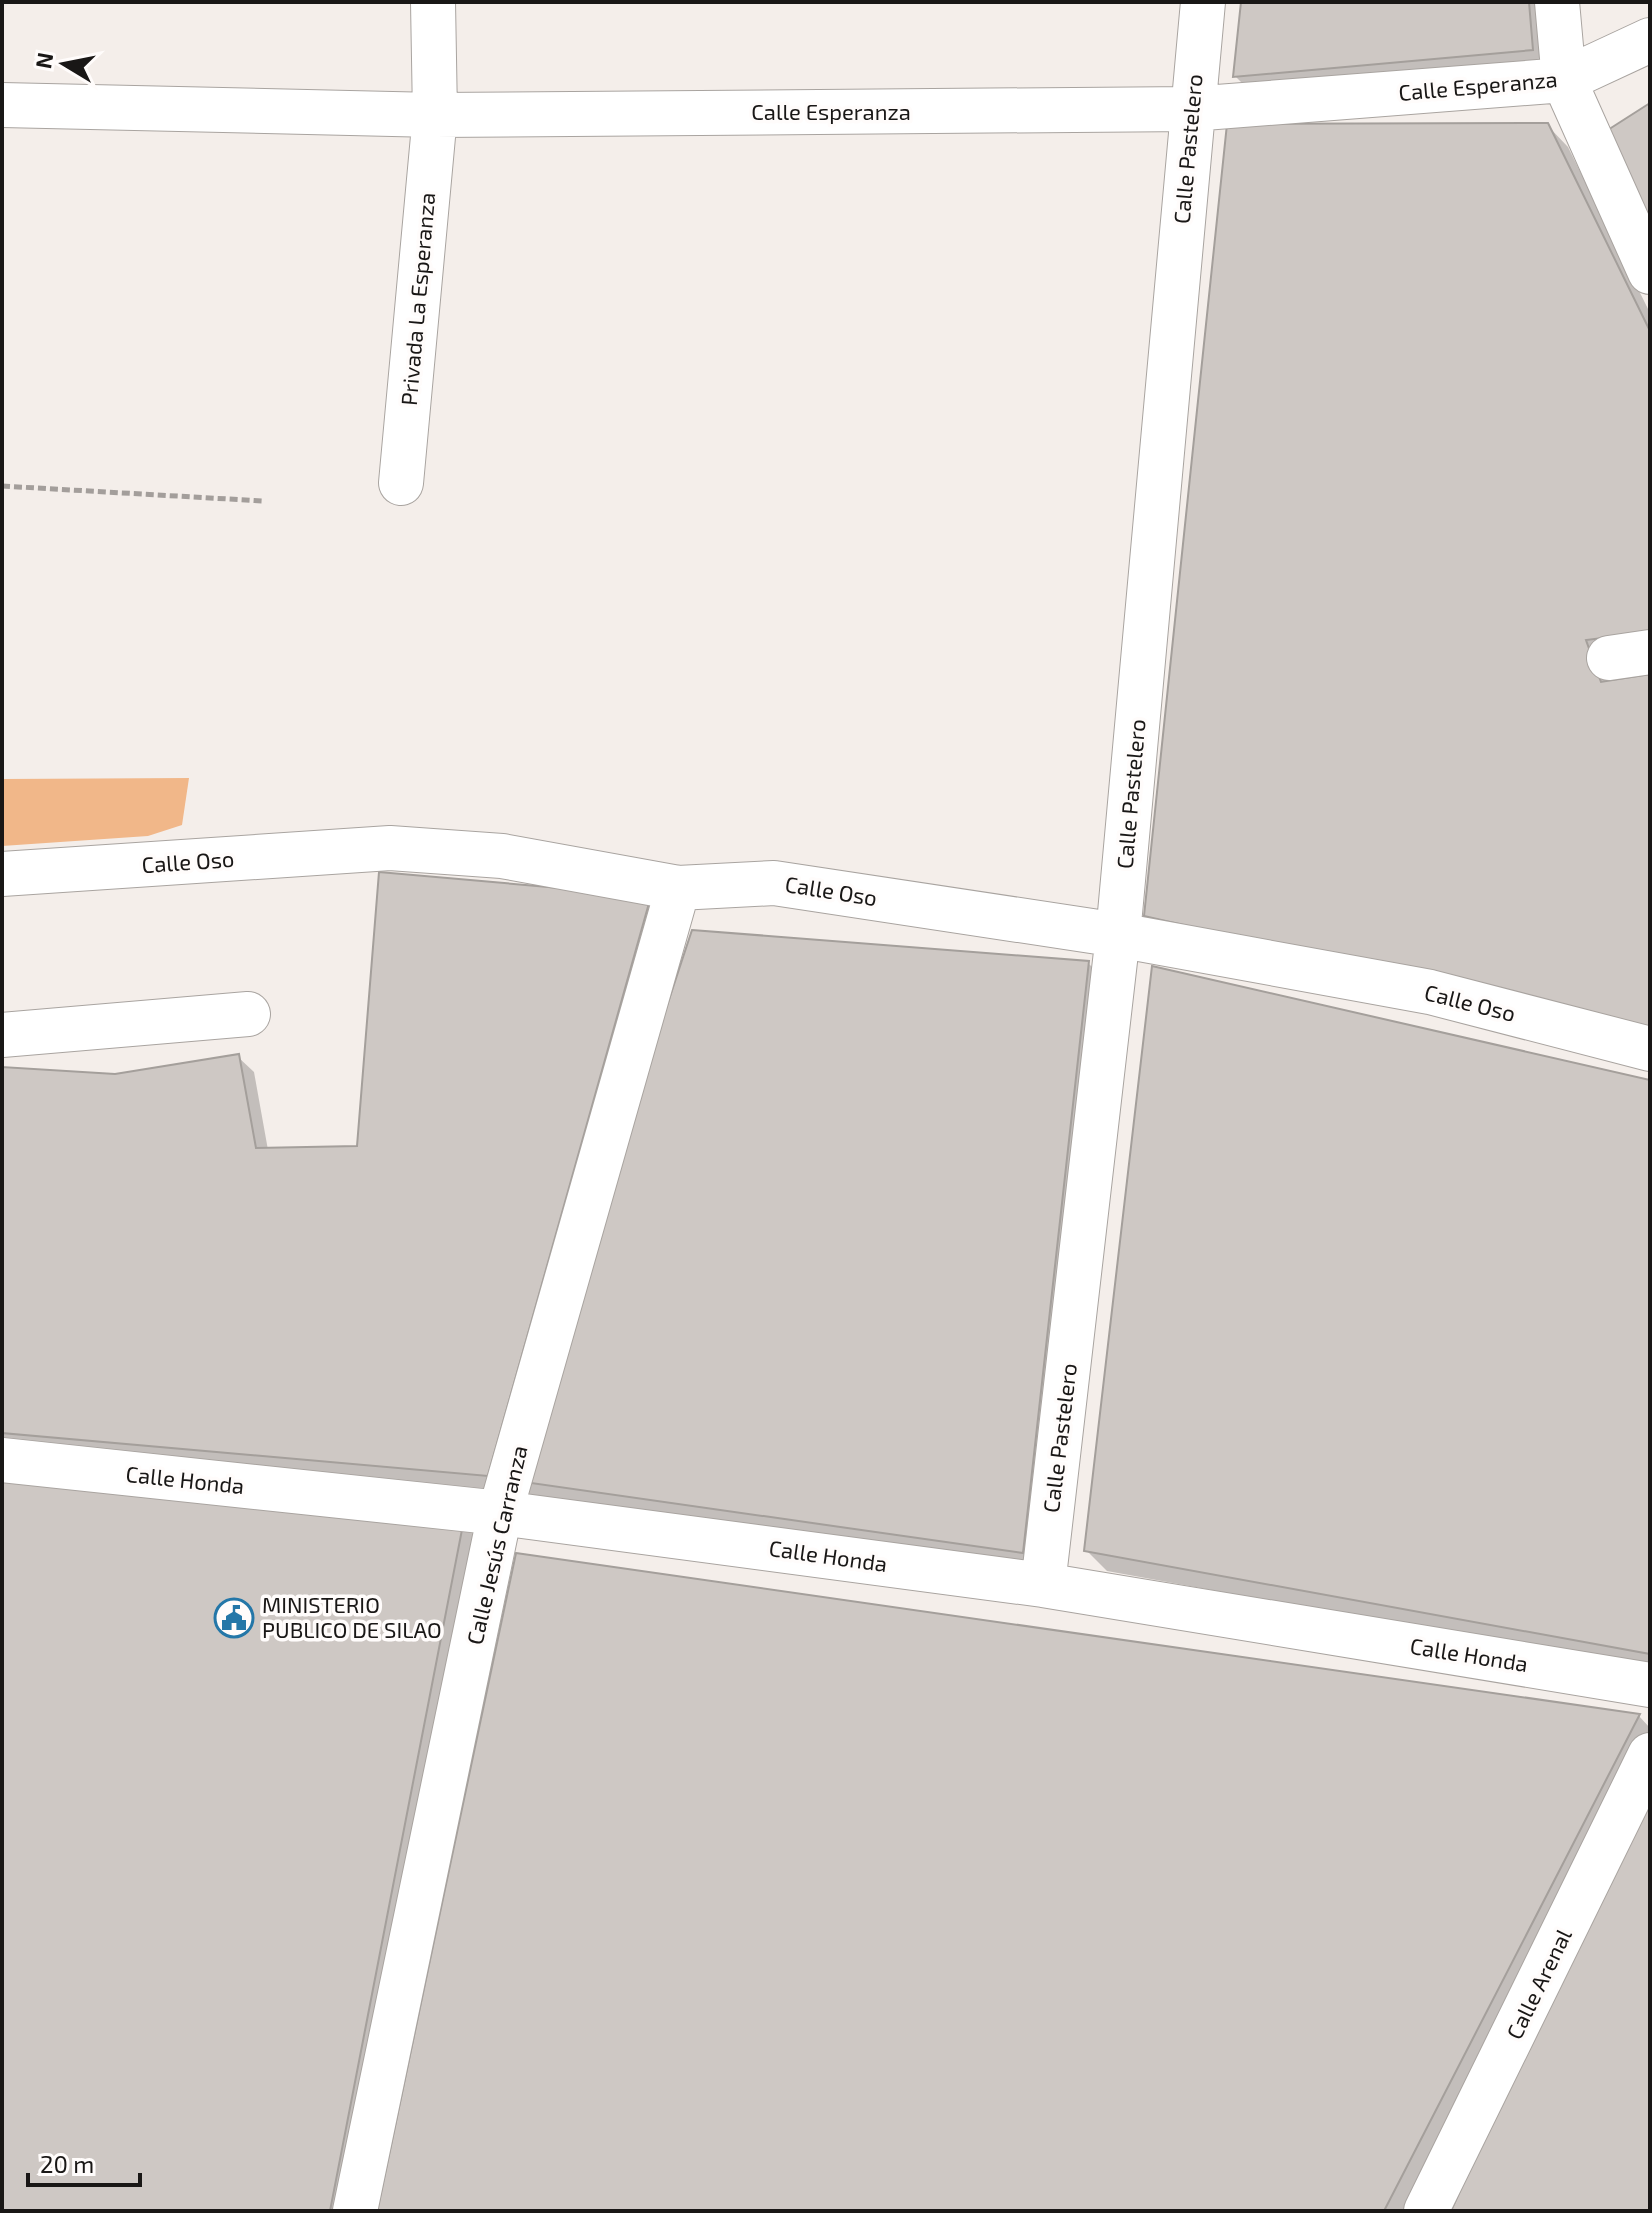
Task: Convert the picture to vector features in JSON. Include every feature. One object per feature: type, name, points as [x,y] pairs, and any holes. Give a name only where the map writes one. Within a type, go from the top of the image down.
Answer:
[{"type":"street","name":"Privada La Esperanza","points":[[401,483],[435,115],[433,2]]},
{"type":"street","name":"Calle Pastelero","points":[[1043,1585],[1118,935],[1203,2]]},
{"type":"street","points":[[1557,2],[1562,66],[1650,272]]},
{"type":"street","points":[[1562,66],[1573,2]]},
{"type":"street","name":"Calle Esperanza","points":[[2,105],[435,115],[1191,109],[1562,66],[1650,40]]},
{"type":"street","name":"Calle Oso","points":[[2,874],[390,848],[502,856],[678,888],[774,883],[1118,935],[1430,992],[1650,1049]]},
{"type":"street","name":"Calle Jesús Carranza","points":[[355,2211],[500,1513],[678,888]]},
{"type":"street","points":[[2,1035],[248,1014]]},
{"type":"street","name":"Calle Honda","points":[[2,1460],[500,1513],[1043,1585],[1650,1685]]},
{"type":"street","name":"Calle Arenal","points":[[1426,2211],[1650,1755]]},
{"type":"path","points":[[2,486],[263,501]]},
{"type":"shaded area","points":[[189,778],[182,825],[148,836],[2,846],[2,779]]},
{"type":"building","points":[[1241,2],[1529,2],[1533,50],[1233,77]]},
{"type":"building","points":[[1650,103],[1650,250],[1589,142]]},
{"type":"building","points":[[1548,123],[1650,331],[1650,632],[1586,640],[1601,682],[1650,674],[1650,1032],[1144,916],[1227,124]]},
{"type":"building","points":[[379,872],[651,896],[488,1476],[2,1433],[2,1067],[115,1074],[239,1054],[256,1148],[357,1146]]},
{"type":"building","points":[[692,930],[1089,961],[1023,1553],[510,1480]]},
{"type":"building","points":[[1152,966],[1650,1080],[1650,1654],[1084,1551]]},
{"type":"building","points":[[2,1460],[466,1509],[330,2211],[2,2211]]},
{"type":"building","points":[[516,1553],[1640,1714],[1384,2211],[377,2211]]},
{"type":"building","points":[[1650,1759],[1650,2211],[1451,2211]]},
{"type":"place","name":"MINISTERIO PUBLICO DE SILAO","points":[[234,1618]]}]
